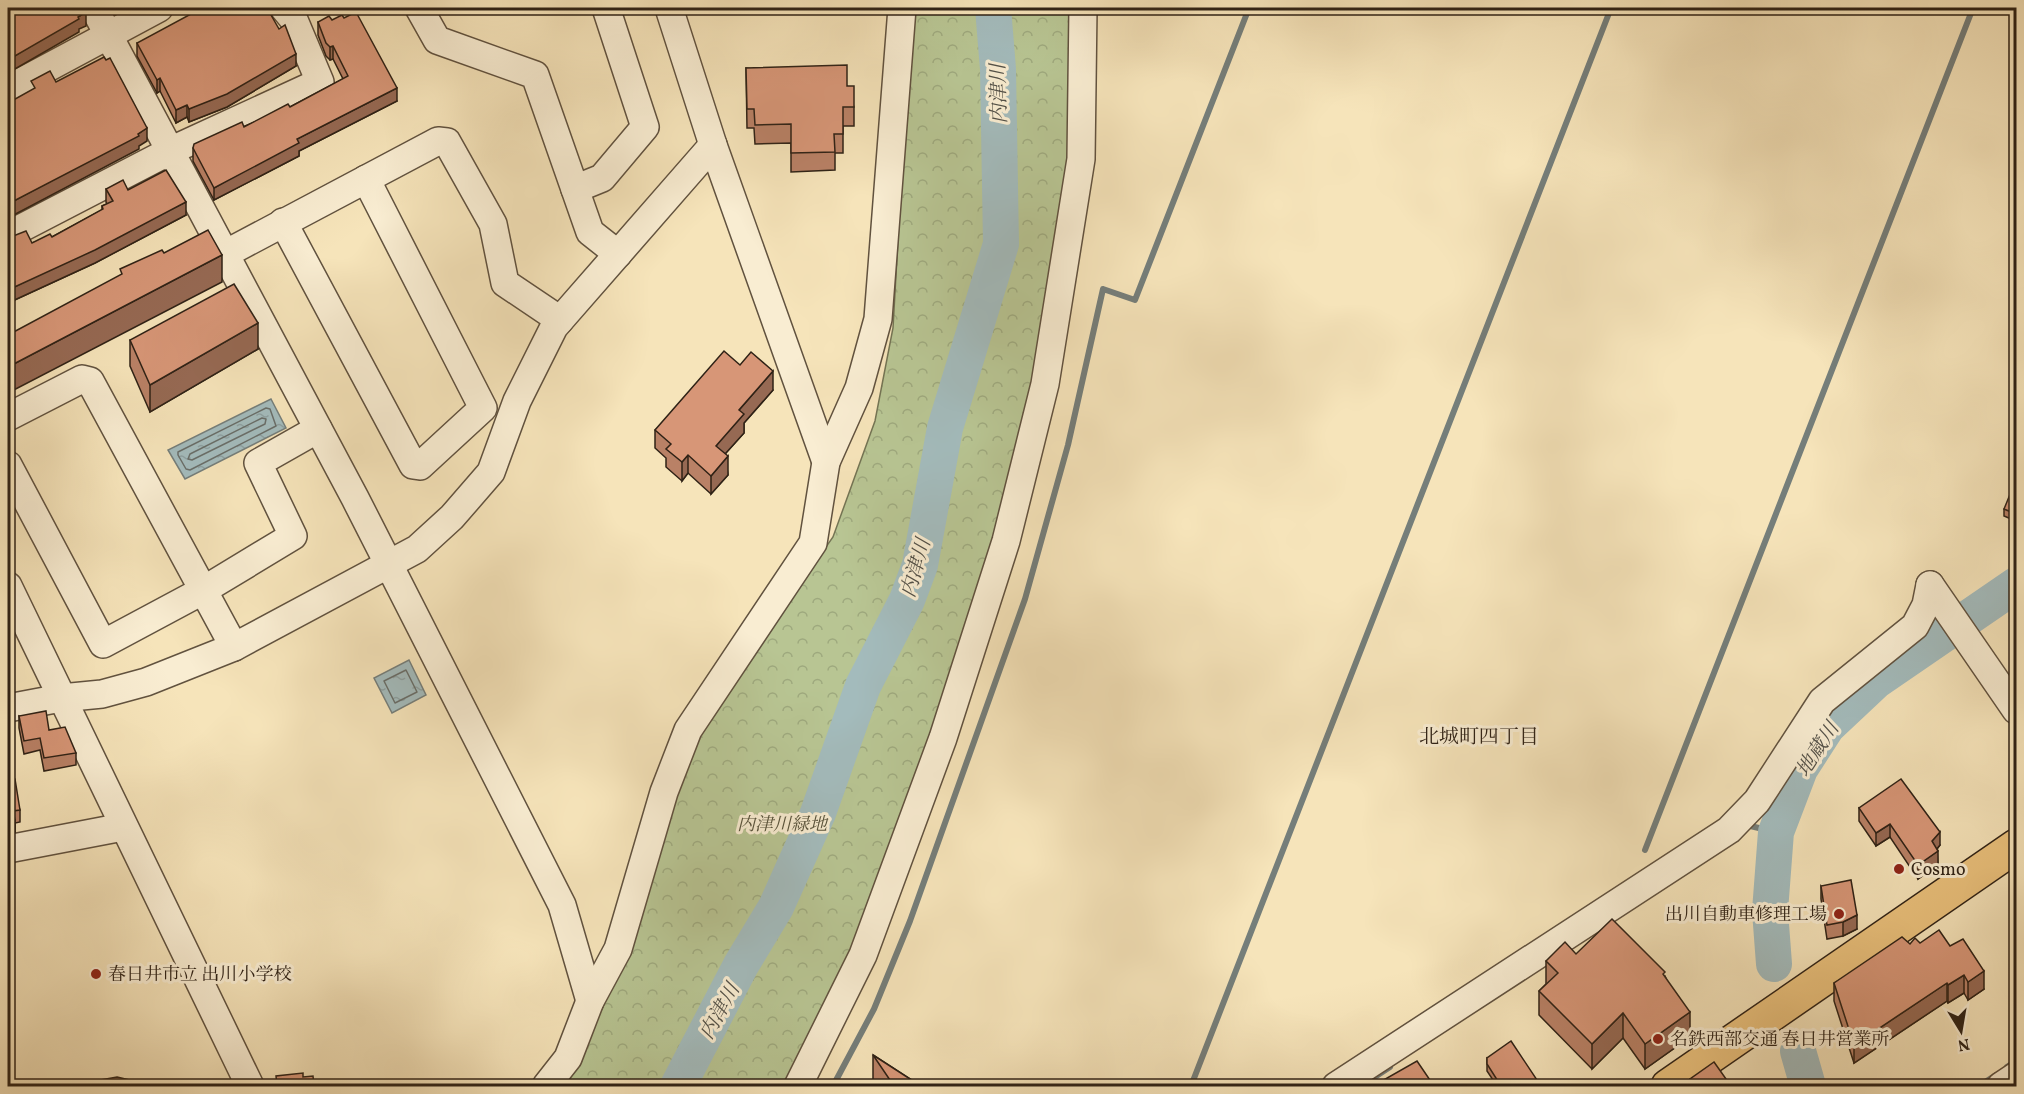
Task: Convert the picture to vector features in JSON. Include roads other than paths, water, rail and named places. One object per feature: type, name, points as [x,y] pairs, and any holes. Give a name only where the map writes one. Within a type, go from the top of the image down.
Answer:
[{"type":"main road","points":[[1668,1086],[2016,846]]},
{"type":"street","points":[[94,8],[318,429],[562,905],[590,1001]]},
{"type":"street","points":[[8,89],[159,8]]},
{"type":"street","points":[[8,235],[170,151],[320,82],[294,20],[284,8]]},
{"type":"street","points":[[419,8],[437,40],[535,75],[590,232],[618,254]]},
{"type":"street","points":[[575,189],[602,178],[645,127],[606,8]]},
{"type":"street","points":[[669,8],[713,145],[826,462]]},
{"type":"street","points":[[546,1086],[568,1058],[590,1001],[618,950],[664,792],[688,730],[813,543],[826,462],[859,388],[878,319],[902,8]]},
{"type":"street","points":[[798,1086],[863,955],[943,738],[1006,541],[1045,384],[1081,159],[1083,8]]},
{"type":"street","points":[[225,254],[438,141],[447,142],[493,224],[505,284],[560,320]]},
{"type":"street","points":[[8,708],[61,698],[102,694],[146,682],[234,647],[387,562],[417,549],[452,517],[491,472],[517,401],[554,327],[713,145]]},
{"type":"street","points":[[283,222],[413,465],[420,466],[483,408],[366,179]]},
{"type":"street","points":[[8,417],[82,379],[90,381],[234,647]]},
{"type":"street","points":[[8,465],[103,644],[202,591],[293,537],[258,463],[318,429]]},
{"type":"street","points":[[1336,1086],[1729,830],[1757,801],[1822,701],[1916,626],[1926,606],[1930,585],[2016,710]]},
{"type":"street","points":[[8,586],[250,1086]]},
{"type":"street","points":[[8,849],[123,827]]},
{"type":"street","points":[[2001,1086],[2016,1076]]},
{"type":"water","points":[[271,399],[286,428],[185,479],[168,450]]},
{"type":"water","points":[[409,660],[426,695],[392,713],[374,678]]},
{"type":"waterway","name":"内津川","points":[[678,1086],[741,965],[776,907],[818,813],[863,686],[907,600],[920,565],[945,428],[1001,244],[998,69],[993,8]]},
{"type":"waterway","points":[[833,1086],[874,1009],[910,921],[1025,599],[1068,445],[1103,289],[1135,300],[1249,8]]},
{"type":"waterway","points":[[1191,1086],[1611,8]]},
{"type":"waterway","points":[[1645,850],[1973,8]]},
{"type":"waterway","name":"地蔵川","points":[[1774,964],[1770,911],[1776,832],[1800,769],[1827,727],[1876,681],[2016,585]]},
{"type":"waterway","points":[[1746,825],[1776,832]]},
{"type":"waterway","name":"地蔵川","points":[[1798,1051],[1808,1086]]},
{"type":"waterway","points":[[2007,1067],[2016,1061]]},
{"type":"waterway","points":[[1361,1086],[1390,1067]]},
{"type":"waterway","points":[[1979,1086],[1996,1075]]},
{"type":"place","name":"Cosmo","points":[[1899,869]]},
{"type":"place","name":"出川自動車修理工場","points":[[1839,914]]},
{"type":"place","name":"春日井市立 出川小学校","points":[[96,974]]},
{"type":"place","name":"名鉄西部交通 春日井営業所","points":[[1658,1039]]},
{"type":"district","name":"北城町四丁目","points":[[1479,736]]},
{"type":"park label","name":"内津川緑地","points":[[782,824]]}]
